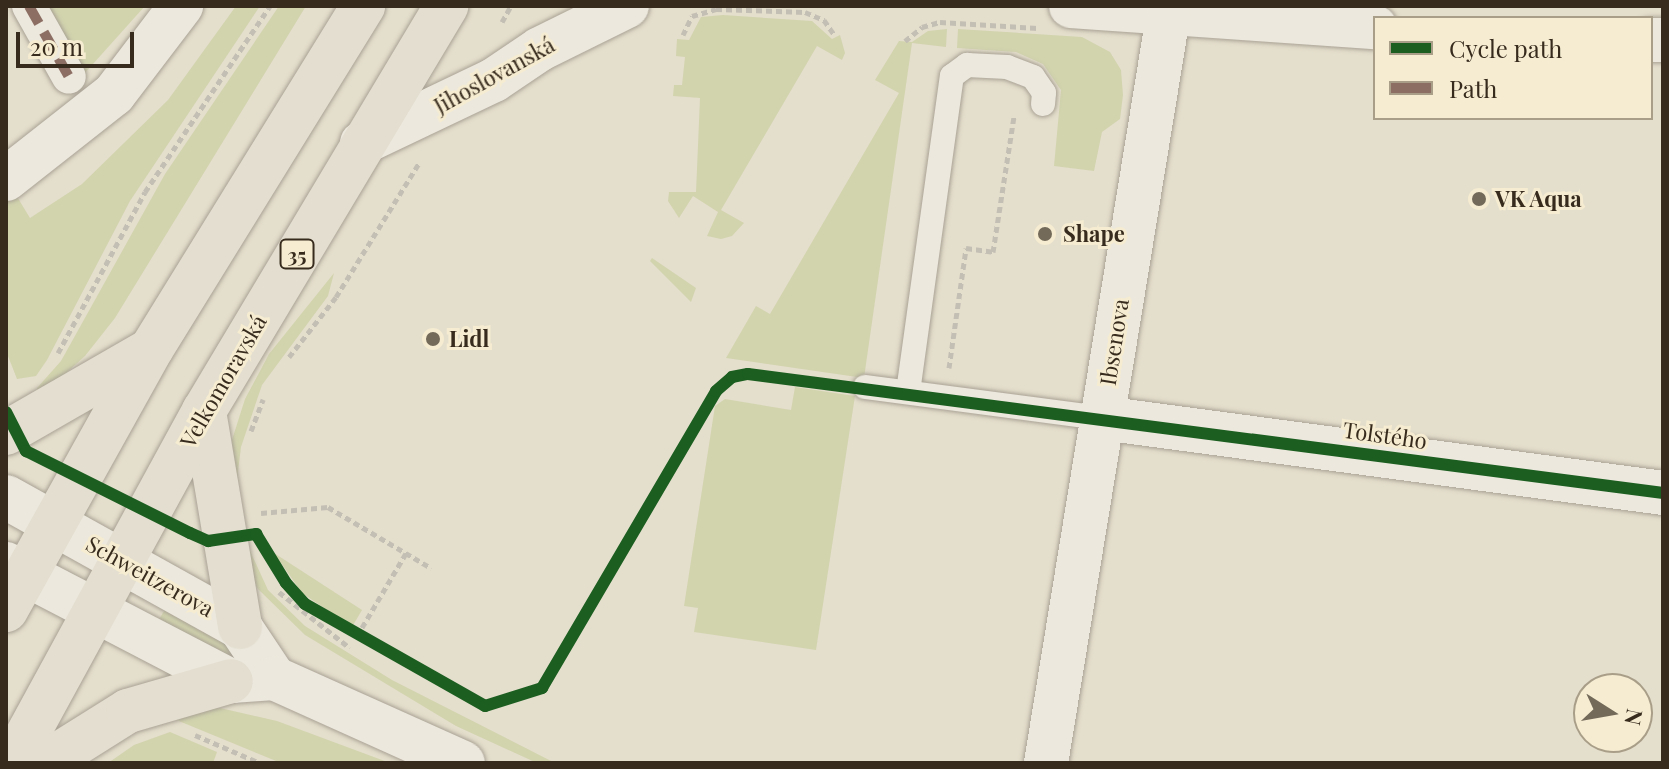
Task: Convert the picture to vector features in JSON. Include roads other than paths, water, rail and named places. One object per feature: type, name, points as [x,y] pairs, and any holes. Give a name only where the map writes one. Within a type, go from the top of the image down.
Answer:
[{"type":"main road","points":[[12,583],[53,523],[152,348],[363,6]]},
{"type":"main road","name":"Velkomoravská","points":[[12,763],[204,411],[446,6]]},
{"type":"main road","points":[[6,433],[152,348]]},
{"type":"main road","points":[[204,411],[240,627]]},
{"type":"main road","points":[[45,763],[128,711],[231,681]]},
{"type":"street","points":[[29,6],[69,77]]},
{"type":"street","points":[[6,179],[114,94],[181,6]]},
{"type":"street","name":"Jihoslovanská","points":[[362,143],[494,80],[540,49],[627,6]]},
{"type":"street","points":[[1062,18],[1168,11],[1373,27]]},
{"type":"street","name":"Ibsenova","points":[[1046,763],[1168,11]]},
{"type":"street","name":"Tolstého","points":[[1102,418],[1663,493]]},
{"type":"street","name":"Schweitzerova","points":[[6,497],[240,627],[274,678]]},
{"type":"street","points":[[12,583],[93,611],[231,681],[274,678],[463,763]]},
{"type":"lane","points":[[908,392],[952,76],[967,65],[1007,67],[1033,77],[1044,93],[1043,104]]},
{"type":"lane","points":[[865,387],[1102,418]]},
{"type":"place","name":"VK Aqua","points":[[1479,199]]},
{"type":"place","name":"Shape","points":[[1045,234]]},
{"type":"place","name":"Lidl","points":[[433,339]]}]
